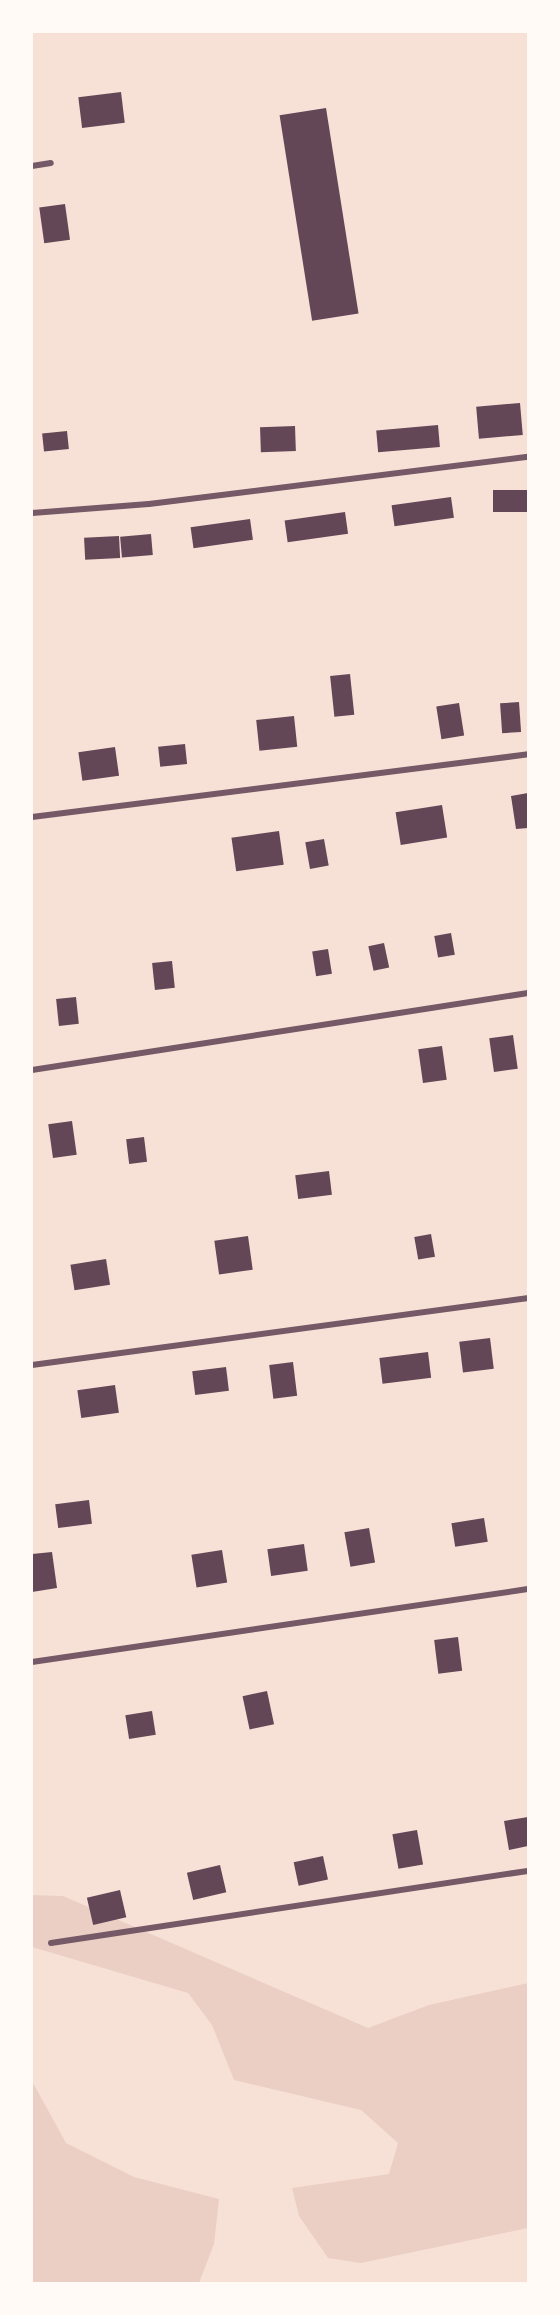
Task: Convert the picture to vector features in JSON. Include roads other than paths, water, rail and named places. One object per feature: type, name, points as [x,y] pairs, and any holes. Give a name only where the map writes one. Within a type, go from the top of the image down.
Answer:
[{"type":"street","points":[[32,166],[51,164]]},
{"type":"street","points":[[32,513],[149,504],[528,458]]},
{"type":"street","points":[[32,817],[528,754]]},
{"type":"street","points":[[32,1070],[528,993]]},
{"type":"street","points":[[32,1365],[528,1298]]},
{"type":"street","points":[[32,1662],[528,1589]]},
{"type":"street","points":[[51,1943],[528,1871]]}]
